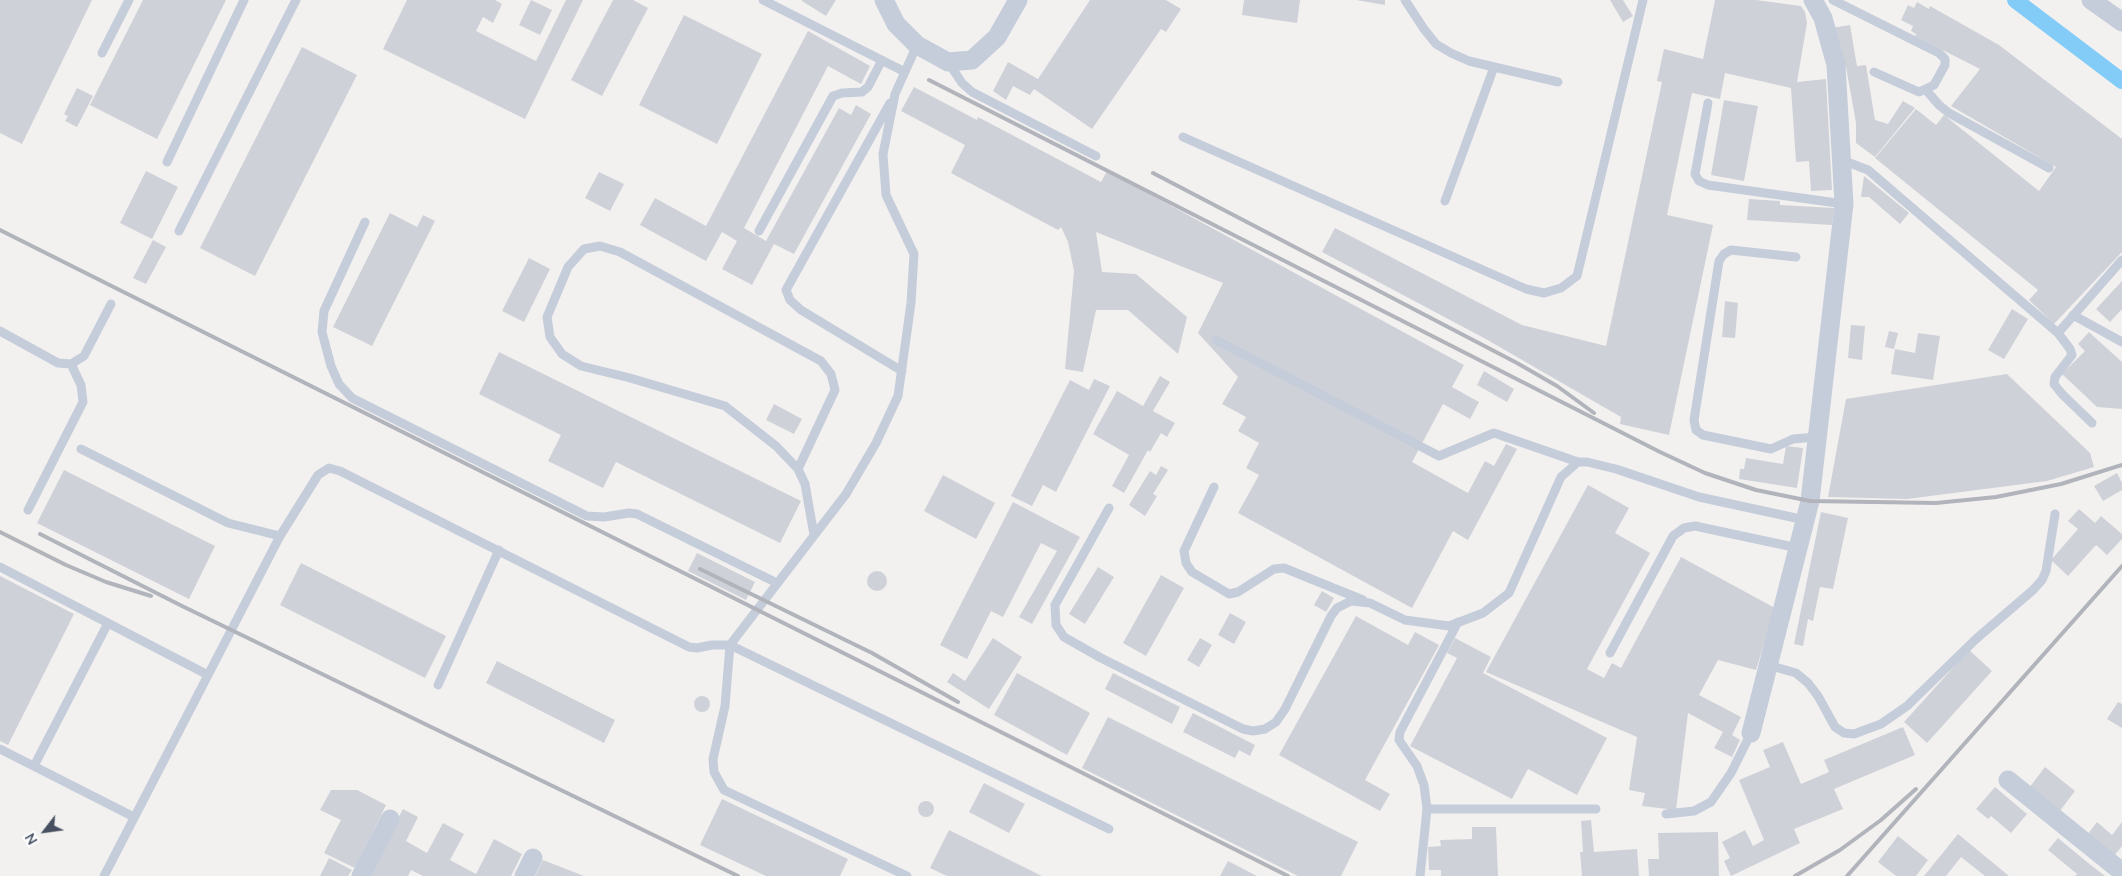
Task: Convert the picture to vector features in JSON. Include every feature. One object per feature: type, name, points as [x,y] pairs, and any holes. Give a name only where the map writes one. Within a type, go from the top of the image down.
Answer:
[{"type":"street","points":[[884,0],[896,24],[917,45],[948,62],[972,60],[997,36],[1018,0]]},
{"type":"street","points":[[1751,733],[1810,500],[1844,204],[1836,65],[1823,18],[1813,0]]},
{"type":"street","points":[[2091,0],[2122,22]]},
{"type":"street","points":[[2008,780],[2119,864]]},
{"type":"street","points":[[361,876],[390,819]]},
{"type":"street","points":[[524,876],[533,858]]},
{"type":"lane","points":[[102,53],[129,0]]},
{"type":"lane","points":[[166,162],[244,0]]},
{"type":"lane","points":[[179,231],[296,0]]},
{"type":"lane","points":[[763,0],[905,72]]},
{"type":"lane","points":[[1405,0],[1436,44],[1451,53],[1469,61],[1558,82]]},
{"type":"lane","points":[[1183,137],[1526,289],[1544,292],[1561,288],[1577,276],[1643,0]]},
{"type":"lane","points":[[1833,0],[1939,53],[1945,59],[1945,65],[1934,85],[1919,92],[1874,72]]},
{"type":"lane","points":[[902,372],[801,310],[790,300],[786,290],[895,94],[917,45]]},
{"type":"lane","points":[[759,231],[834,96],[842,93],[862,92],[868,87],[882,60]]},
{"type":"lane","points":[[948,62],[962,83],[972,92],[1096,156]]},
{"type":"lane","points":[[1445,201],[1494,67]]},
{"type":"lane","points":[[1926,90],[1939,106],[1949,113],[2049,168]]},
{"type":"lane","points":[[895,94],[883,154],[886,195],[914,254],[911,303],[898,396],[876,443],[846,494],[730,645],[725,706],[713,759],[714,772],[724,790],[907,876]]},
{"type":"lane","points":[[1708,103],[1695,174],[1699,181],[1708,185],[1844,204]]},
{"type":"lane","points":[[1842,160],[1868,170],[2058,333],[2070,349],[2072,355],[2055,377],[2054,384],[2092,423]]},
{"type":"lane","points":[[365,222],[324,310],[323,318],[322,332],[331,366],[339,384],[352,398],[587,516],[604,517],[629,513],[637,514],[777,583]]},
{"type":"lane","points":[[798,469],[835,390],[832,374],[821,361],[620,252],[600,246],[584,249],[568,267],[546,317],[550,337],[562,354],[581,366],[630,378],[725,406],[776,446],[798,469],[805,484],[814,535]]},
{"type":"lane","points":[[1796,257],[1731,250],[1724,254],[1719,261],[1694,420],[1696,430],[1703,435],[1771,449],[1793,439],[1817,437]]},
{"type":"lane","points":[[2058,333],[2122,260]]},
{"type":"lane","points":[[0,331],[58,363],[71,364],[84,356],[111,304]]},
{"type":"lane","points":[[2074,315],[2122,342]]},
{"type":"lane","points":[[1216,340],[1439,456],[1494,433],[1578,462],[1587,462],[1616,469],[1699,497],[1805,520]]},
{"type":"lane","points":[[28,510],[83,402],[81,385],[71,364]]},
{"type":"lane","points":[[81,449],[228,524],[280,536]]},
{"type":"lane","points":[[1214,486],[1184,552],[1186,563],[1192,572],[1229,594],[1238,592],[1274,569],[1284,568],[1370,603],[1405,620],[1449,626],[1483,613],[1509,593],[1561,477],[1578,462]]},
{"type":"lane","points":[[104,876],[280,536],[318,475],[329,468],[340,471],[499,550],[689,647],[730,645],[1109,829]]},
{"type":"lane","points":[[1109,508],[1055,606],[1056,625],[1064,637],[1101,658],[1243,729],[1253,731],[1265,729],[1276,722],[1285,709],[1332,616],[1338,608],[1351,602],[1370,603]]},
{"type":"lane","points":[[1768,665],[1796,673],[1808,682],[1835,727],[1844,733],[1854,734],[1881,724],[1908,706],[1976,639],[2042,580],[2046,570],[2055,514]]},
{"type":"lane","points":[[1610,653],[1673,536],[1684,528],[1696,526],[1798,548]]},
{"type":"lane","points":[[438,685],[499,550]]},
{"type":"lane","points":[[0,567],[208,674]]},
{"type":"lane","points":[[1420,876],[1427,809],[1424,785],[1417,766],[1399,740],[1400,732],[1458,622]]},
{"type":"lane","points":[[34,766],[108,623]]},
{"type":"lane","points":[[1666,814],[1694,811],[1712,802],[1732,773],[1751,733]]},
{"type":"lane","points":[[0,749],[134,817]]},
{"type":"lane","points":[[1427,809],[1596,809]]},
{"type":"building","points":[[0,0],[92,0],[22,144],[0,133]]},
{"type":"building","points":[[143,0],[226,0],[157,139],[90,105]]},
{"type":"building","points":[[407,0],[495,0],[502,4],[493,23],[483,17],[476,31],[536,61],[566,0],[583,0],[525,119],[383,49]]},
{"type":"building","points":[[531,0],[552,10],[540,35],[519,25]]},
{"type":"building","points":[[613,0],[633,0],[648,8],[602,96],[571,80]]},
{"type":"building","points":[[802,0],[836,0],[826,16]]},
{"type":"building","points":[[1090,0],[1166,0],[1181,9],[1166,32],[1161,29],[1092,129],[1034,89],[1030,95],[1013,86],[1006,100],[993,91],[1008,62],[1038,79]]},
{"type":"building","points":[[1244,0],[1300,0],[1297,23],[1242,15]]},
{"type":"building","points":[[1356,0],[1385,0],[1385,5]]},
{"type":"building","points":[[1610,0],[1623,0],[1633,16],[1623,22]]},
{"type":"building","points":[[1715,0],[1756,0],[1801,6],[1805,12],[1807,23],[1797,82],[1826,79],[1832,190],[1811,191],[1809,161],[1796,162],[1791,88],[1725,73],[1720,99],[1692,93],[1667,215],[1713,225],[1669,435],[1620,424],[1621,417],[1484,338],[1322,252],[1335,228],[1522,325],[1606,346],[1662,82],[1657,81],[1664,49],[1703,59]]},
{"type":"building","points":[[1917,2],[1929,9],[1930,6],[1999,45],[2122,139],[2122,252],[2054,324],[2029,300],[2038,290],[1875,158],[1916,109],[1936,125],[1944,115],[2039,191],[2056,167],[1951,106],[1980,69],[1915,36],[1916,34],[1911,31],[1913,26],[1901,20],[1908,5],[1914,8]]},
{"type":"building","points":[[684,15],[762,54],[717,144],[639,105]]},
{"type":"building","points":[[1850,25],[1857,66],[1866,65],[1875,120],[1888,124],[1903,101],[1915,108],[1875,157],[1856,143],[1856,123],[1846,67],[1833,43],[1831,28]]},
{"type":"building","points":[[808,31],[870,66],[861,84],[828,66],[744,228],[766,241],[839,108],[851,115],[856,105],[871,114],[794,254],[774,244],[752,285],[722,269],[737,241],[722,232],[706,261],[640,225],[655,198],[706,226]]},
{"type":"building","points":[[302,47],[357,75],[255,276],[200,248]]},
{"type":"building","points":[[914,87],[977,120],[978,117],[1101,182],[1107,171],[1464,365],[1452,387],[1479,402],[1470,419],[1443,404],[1412,462],[1468,493],[1485,461],[1494,466],[1506,444],[1517,449],[1468,540],[1453,531],[1412,608],[1238,513],[1259,475],[1246,468],[1259,443],[1238,431],[1246,417],[1222,404],[1238,377],[1198,333],[1223,283],[1096,232],[1102,272],[1136,274],[1187,317],[1178,354],[1128,310],[1096,310],[1083,372],[1065,369],[1074,271],[1068,242],[1061,227],[1058,230],[951,173],[965,145],[901,111]]},
{"type":"building","points":[[77,88],[93,96],[77,127],[65,121],[68,116],[64,114]]},
{"type":"building","points":[[1724,100],[1758,106],[1744,181],[1711,175]]},
{"type":"building","points":[[146,171],[178,187],[152,239],[120,223]]},
{"type":"building","points":[[599,172],[624,184],[610,211],[585,198]]},
{"type":"building","points":[[1864,176],[1909,213],[1900,224],[1869,197],[1861,197]]},
{"type":"building","points":[[1749,199],[1780,201],[1780,205],[1834,208],[1832,225],[1747,220]]},
{"type":"building","points":[[390,213],[417,227],[423,215],[435,221],[372,346],[333,327]]},
{"type":"building","points":[[153,240],[166,247],[146,284],[133,278]]},
{"type":"building","points":[[529,258],[550,269],[524,322],[502,311]]},
{"type":"building","points":[[2122,281],[2122,309],[2110,322],[2096,309]]},
{"type":"building","points":[[1725,301],[1738,303],[1735,338],[1722,337]]},
{"type":"building","points":[[2012,309],[2028,319],[2004,359],[1988,350]]},
{"type":"building","points":[[1851,325],[1865,326],[1862,360],[1848,358]]},
{"type":"building","points":[[1889,331],[1898,333],[1894,349],[1885,347]]},
{"type":"building","points":[[2089,332],[2122,362],[2122,409],[2097,407],[2062,374],[2085,351],[2078,344]]},
{"type":"building","points":[[1918,333],[1940,336],[1933,380],[1891,374],[1895,349],[1915,353]]},
{"type":"building","points":[[499,352],[801,501],[780,543],[616,462],[603,488],[548,461],[561,435],[479,394]]},
{"type":"building","points":[[1484,371],[1514,389],[1507,402],[1477,385]]},
{"type":"building","points":[[2007,374],[2090,453],[2094,467],[2047,481],[1907,499],[1828,497],[1846,399]]},
{"type":"building","points":[[1160,376],[1170,382],[1153,411],[1175,423],[1167,437],[1161,433],[1150,452],[1148,450],[1124,493],[1112,486],[1129,455],[1093,434],[1117,391],[1143,406]]},
{"type":"building","points":[[1094,379],[1110,386],[1056,492],[1043,485],[1032,506],[1011,496],[1070,380],[1089,390]]},
{"type":"building","points":[[774,404],[802,419],[794,434],[766,420]]},
{"type":"building","points":[[1786,446],[1803,448],[1797,488],[1739,479],[1740,469],[1744,469],[1746,458],[1783,464]]},
{"type":"building","points":[[1161,466],[1168,470],[1153,494],[1157,496],[1145,516],[1129,505],[1150,471],[1156,475]]},
{"type":"building","points":[[64,470],[215,546],[189,599],[37,523]]},
{"type":"building","points":[[2117,473],[2122,483],[2122,490],[2103,501],[2094,486]]},
{"type":"building","points":[[943,475],[995,503],[976,539],[924,511]]},
{"type":"building","points":[[1588,485],[1629,508],[1615,533],[1650,553],[1587,669],[1604,678],[1612,663],[1621,668],[1681,557],[1775,608],[1756,670],[1718,660],[1699,695],[1741,717],[1732,735],[1740,740],[1732,757],[1714,748],[1723,732],[1688,713],[1676,810],[1642,806],[1645,793],[1629,790],[1637,737],[1486,672]]},
{"type":"building","points":[[1013,502],[1080,537],[1032,624],[1019,617],[1057,551],[1041,543],[1003,617],[991,611],[967,659],[940,645]]},
{"type":"building","points":[[2079,509],[2095,523],[2101,516],[2122,534],[2122,539],[2107,555],[2096,545],[2068,576],[2051,560],[2078,529],[2068,521]]},
{"type":"building","points":[[1821,512],[1848,518],[1833,589],[1820,587],[1813,621],[1808,619],[1803,646],[1794,644]]},
{"type":"building","points":[[697,553],[755,582],[746,600],[688,571]]},
{"type":"building","points":[[301,563],[446,636],[425,678],[280,605]]},
{"type":"building","points":[[1098,567],[1114,577],[1085,624],[1069,614]]},
{"type":"building","points":[[877,571],[884,574],[887,581],[884,588],[877,591],[870,588],[867,581],[870,574]]},
{"type":"building","points":[[1161,575],[1184,588],[1146,656],[1123,643]]},
{"type":"building","points":[[0,576],[74,614],[8,745],[0,741]]},
{"type":"building","points":[[1322,591],[1334,598],[1326,612],[1314,605]]},
{"type":"building","points":[[1230,613],[1246,622],[1234,644],[1218,635]]},
{"type":"building","points":[[1356,616],[1408,645],[1415,632],[1439,645],[1365,780],[1390,794],[1380,811],[1279,755]]},
{"type":"building","points":[[993,638],[1022,657],[989,709],[947,682],[953,673],[965,681]]},
{"type":"building","points":[[1200,638],[1212,645],[1199,667],[1187,660]]},
{"type":"building","points":[[1455,638],[1491,657],[1483,673],[1607,738],[1577,795],[1528,769],[1512,799],[1410,746],[1457,658],[1447,653]]},
{"type":"building","points":[[1969,650],[1992,671],[1927,743],[1904,722]]},
{"type":"building","points":[[497,661],[615,720],[604,743],[486,683]]},
{"type":"building","points":[[1017,673],[1090,713],[1067,755],[994,715]]},
{"type":"building","points":[[1113,673],[1180,707],[1172,724],[1105,689]]},
{"type":"building","points":[[702,696],[708,698],[710,704],[708,710],[702,712],[696,710],[694,704],[696,698]]},
{"type":"building","points":[[2118,702],[2122,704],[2122,728],[2107,719]]},
{"type":"building","points":[[1193,713],[1255,745],[1250,756],[1239,750],[1235,758],[1183,732]]},
{"type":"building","points":[[1108,717],[1358,842],[1341,876],[1298,876],[1082,768]]},
{"type":"building","points":[[1903,727],[1915,755],[1834,789],[1843,809],[1794,829],[1800,843],[1731,876],[1724,861],[1730,858],[1722,842],[1745,830],[1753,846],[1764,840],[1739,780],[1770,767],[1763,750],[1783,742],[1801,784],[1829,772],[1824,760]]},
{"type":"building","points":[[2045,767],[2075,791],[2059,812],[2029,788]]},
{"type":"building","points":[[984,783],[1025,804],[1009,833],[969,812]]},
{"type":"building","points":[[1995,787],[2027,814],[2011,833],[1991,816],[1988,819],[1976,809]]},
{"type":"building","points":[[331,790],[357,790],[386,805],[355,868],[324,853],[341,820],[320,810]]},
{"type":"building","points":[[722,799],[848,859],[840,876],[766,876],[700,845]]},
{"type":"building","points":[[926,801],[932,803],[934,809],[932,815],[926,817],[920,815],[918,809],[920,803]]},
{"type":"building","points":[[403,809],[418,817],[406,841],[427,853],[443,823],[464,834],[450,860],[476,874],[494,839],[522,854],[511,876],[423,876],[411,870],[408,876],[368,876]]},
{"type":"building","points":[[1591,820],[1594,852],[1637,849],[1639,876],[1582,876],[1580,852],[1583,852],[1581,821]]},
{"type":"building","points":[[2097,822],[2112,835],[2122,822],[2122,846],[2114,856],[2087,835]]},
{"type":"building","points":[[1472,827],[1496,827],[1498,876],[1441,876],[1441,870],[1429,870],[1428,847],[1441,846],[1440,840],[1472,839]]},
{"type":"building","points":[[949,830],[1042,876],[947,876],[930,868]]},
{"type":"building","points":[[1718,832],[1719,876],[1649,876],[1648,859],[1659,859],[1658,833]]},
{"type":"building","points":[[1958,834],[2009,876],[1985,876],[1961,857],[1946,876],[1924,876]]},
{"type":"building","points":[[1898,836],[1928,860],[1916,876],[1896,876],[1878,862]]},
{"type":"building","points":[[2058,838],[2105,876],[2075,876],[2077,874],[2048,850]]},
{"type":"building","points":[[329,858],[352,870],[348,876],[320,876]]},
{"type":"building","points":[[543,860],[584,876],[535,876]]},
{"type":"building","points":[[1228,861],[1257,876],[1220,876]]},
{"type":"waterway","points":[[2015,0],[2122,81]]},
{"type":"railway","points":[[929,80],[1660,452],[1705,473],[1756,490],[1810,501],[1936,503],[1996,497],[2061,484],[2122,465]]},
{"type":"railway","points":[[1153,173],[1517,363],[1557,386],[1594,413]]},
{"type":"railway","points":[[0,230],[1288,876]]},
{"type":"railway","points":[[0,532],[66,565],[106,582],[151,596]]},
{"type":"railway","points":[[40,534],[182,606],[738,876]]},
{"type":"railway","points":[[1847,876],[2122,566]]},
{"type":"railway","points":[[700,569],[872,653],[958,702]]},
{"type":"railway","points":[[1795,876],[1840,850],[1881,820],[1916,789]]}]
